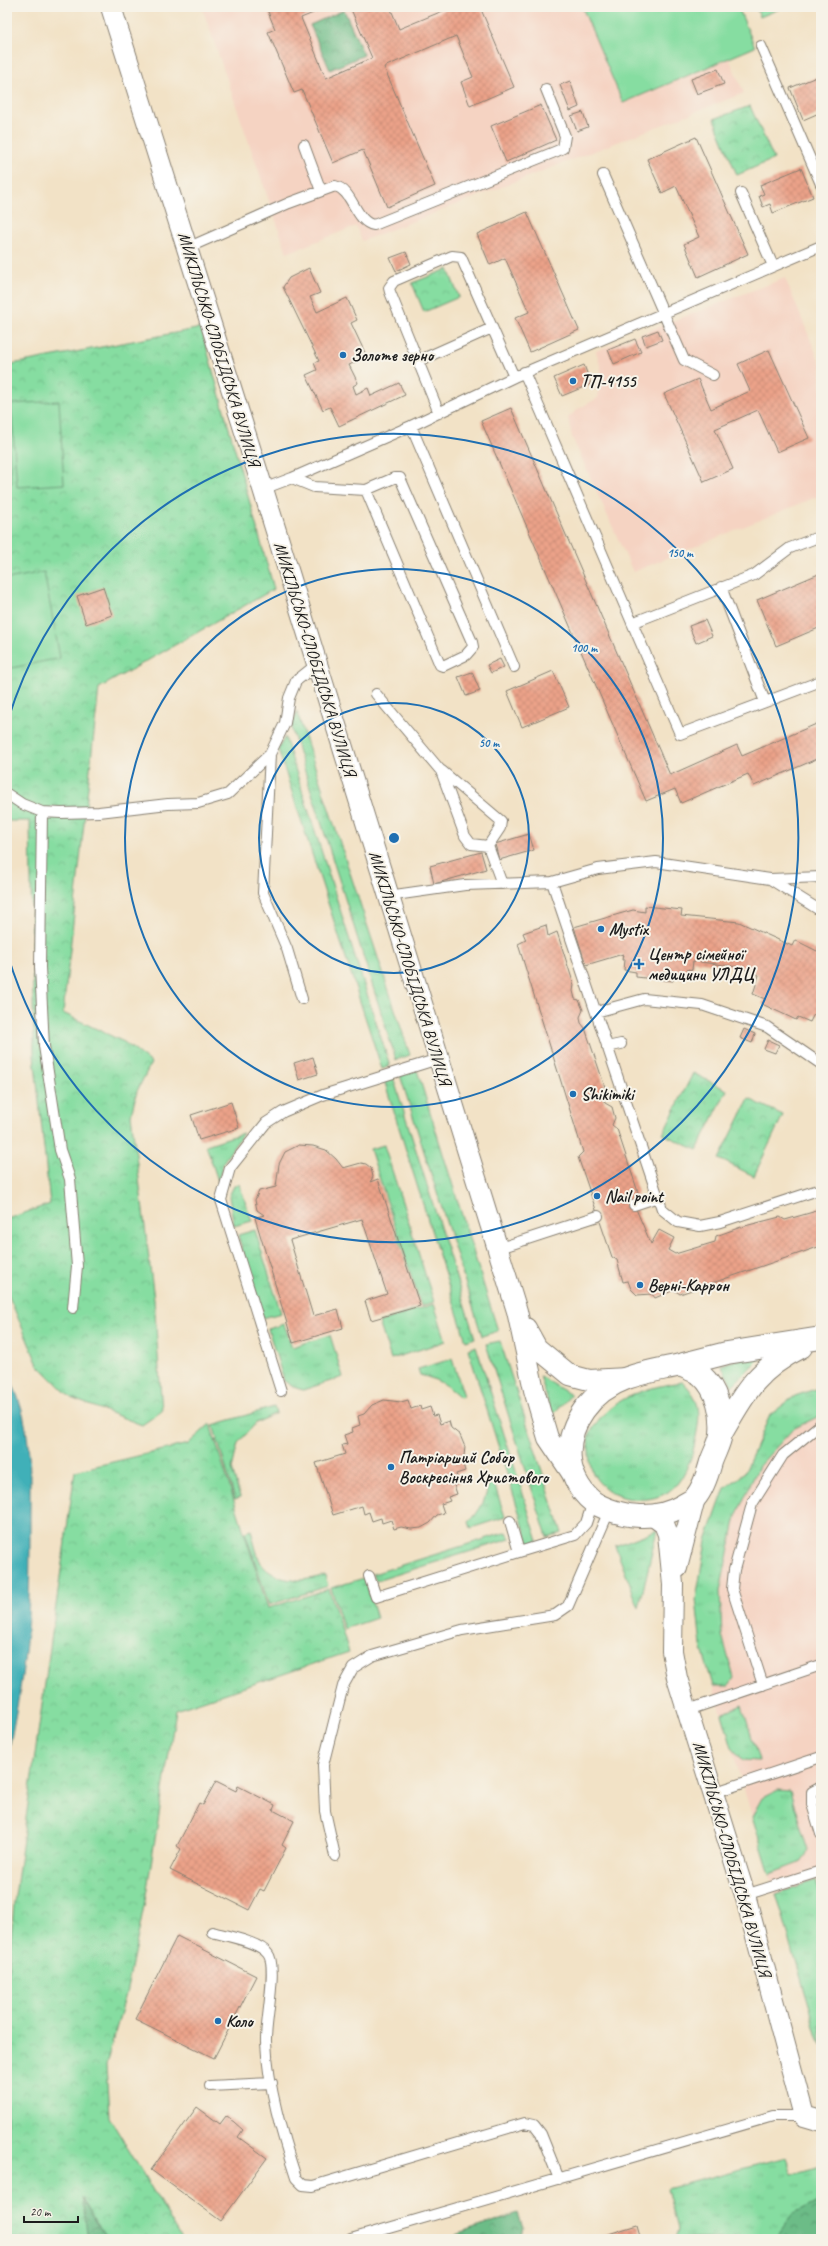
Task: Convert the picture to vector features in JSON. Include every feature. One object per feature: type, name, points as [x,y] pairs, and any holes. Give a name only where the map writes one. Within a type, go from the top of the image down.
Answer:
[{"type":"street","name":"МИКІЛЬСЬКО-СЛОБІДСЬКА ВУЛИЦЯ","points":[[111,7],[263,489],[316,665],[517,1311],[534,1390],[548,1438],[571,1472]]},
{"type":"street","name":"МИКІЛЬСЬКО-СЛОБІДСЬКА ВУЛИЦЯ","points":[[517,1311],[537,1348],[570,1375],[589,1380],[627,1378]]},
{"type":"street","points":[[817,1340],[780,1358],[760,1375],[745,1392],[721,1434],[708,1473],[695,1498],[674,1510],[653,1516],[628,1515],[601,1506],[571,1472],[569,1450],[572,1432],[582,1412],[609,1387],[627,1378],[727,1353],[817,1340]]},
{"type":"street","points":[[680,1365],[702,1375],[713,1391],[720,1407],[721,1434]]},
{"type":"street","name":"МИКІЛЬСЬКО-СЛОБІДСЬКА ВУЛИЦЯ","points":[[673,1584],[695,1498]]},
{"type":"street","name":"МИКІЛЬСЬКО-СЛОБІДСЬКА ВУЛИЦЯ","points":[[653,1516],[664,1524],[668,1534],[673,1584],[672,1651],[677,1678],[812,2118]]},
{"type":"lane","points":[[761,46],[821,184]]},
{"type":"lane","points":[[187,248],[335,186],[340,187],[366,221],[374,225],[557,151],[562,148],[565,136],[546,89]]},
{"type":"lane","points":[[304,145],[321,191]]},
{"type":"lane","points":[[603,175],[684,360],[713,376]]},
{"type":"lane","points":[[741,193],[773,266]]},
{"type":"lane","points":[[263,489],[292,478],[440,413],[524,372],[820,247]]},
{"type":"lane","points":[[440,413],[390,292],[390,284],[394,281],[452,256],[461,257],[514,377]]},
{"type":"lane","points":[[418,361],[492,328]]},
{"type":"lane","points":[[524,372],[680,734],[821,681]]},
{"type":"lane","points":[[411,426],[514,667]]},
{"type":"lane","points":[[292,478],[314,487],[366,490],[397,477],[403,482],[472,642],[473,647],[466,655],[443,666],[440,665],[366,490]]},
{"type":"lane","points":[[632,623],[754,575],[790,548],[821,536]]},
{"type":"lane","points":[[722,587],[765,702]]},
{"type":"lane","points":[[7,794],[22,804],[42,812],[99,812],[168,804],[198,803],[228,794],[270,754],[285,723],[289,698],[296,681],[316,665]]},
{"type":"lane","points":[[376,694],[441,771],[501,821],[500,828],[488,846]]},
{"type":"lane","points":[[270,754],[263,893],[287,949],[302,999]]},
{"type":"lane","points":[[441,771],[468,841],[476,845],[488,846]]},
{"type":"lane","points":[[42,812],[40,967],[44,1046],[60,1150],[70,1179],[77,1266],[73,1308]]},
{"type":"lane","points":[[488,846],[502,884]]},
{"type":"lane","points":[[388,896],[465,885],[552,882],[598,869],[656,862],[770,879],[821,877]]},
{"type":"lane","points":[[770,879],[821,911]]},
{"type":"lane","points":[[552,882],[662,1209],[678,1222],[700,1226],[720,1222],[821,1188]]},
{"type":"lane","points":[[596,1012],[644,999],[702,1005],[767,1027],[821,1064]]},
{"type":"lane","points":[[607,1047],[621,1044]]},
{"type":"lane","points":[[281,1391],[221,1200],[230,1168],[266,1123],[283,1112],[323,1095],[438,1059]]},
{"type":"lane","points":[[634,1205],[658,1197]]},
{"type":"lane","points":[[497,1249],[598,1216]]},
{"type":"lane","points":[[763,1685],[732,1589],[734,1570],[752,1504],[783,1455],[821,1424]]},
{"type":"lane","points":[[369,1576],[376,1597],[575,1535],[601,1506]]},
{"type":"lane","points":[[336,1856],[325,1811],[323,1764],[343,1686],[353,1668],[372,1656],[462,1630],[555,1615],[568,1606],[601,1506]]},
{"type":"lane","points":[[510,1521],[519,1552]]},
{"type":"lane","points":[[688,1710],[821,1665]]},
{"type":"lane","points":[[713,1793],[821,1757]]},
{"type":"lane","points":[[821,1787],[812,1792],[810,1798],[821,1834]]},
{"type":"lane","points":[[744,1895],[821,1871]]},
{"type":"lane","points":[[212,1932],[261,1947],[270,1955],[272,1970],[266,2042],[278,2124],[296,2178],[303,2185],[313,2186],[525,2123],[534,2125],[541,2134],[559,2179]]},
{"type":"lane","points":[[210,2086],[272,2083]]},
{"type":"lane","points":[[351,2239],[773,2116],[812,2118]]},
{"type":"shaded area","points":[[202,7],[738,7],[755,47],[729,58],[744,93],[362,241],[356,226],[287,253]]},
{"type":"shaded area","points":[[785,278],[821,365],[821,495],[633,572],[572,437],[568,418],[578,409],[598,398],[601,369],[596,351]]},
{"type":"shaded area","points":[[821,1387],[821,2046],[701,1646],[696,1599],[706,1541],[725,1488],[744,1474],[770,1415],[795,1396]]},
{"type":"green space","points":[[582,7],[738,7],[755,47],[623,103]]},
{"type":"green space","points":[[756,7],[784,7],[760,17]]},
{"type":"green space","points":[[344,10],[364,55],[330,70],[310,25]]},
{"type":"green space","points":[[750,106],[774,159],[737,175],[714,119]]},
{"type":"green space","points":[[448,269],[459,297],[424,312],[412,283]]},
{"type":"green space","points":[[201,328],[274,589],[99,688],[63,1013],[124,1042],[151,1063],[137,1091],[131,1115],[154,1299],[162,1411],[142,1425],[71,1398],[38,1365],[7,1292],[7,1219],[50,1204],[34,1055],[30,821],[7,821],[7,365]]},
{"type":"green space","points":[[59,401],[64,484],[17,487],[11,404]]},
{"type":"green space","points":[[7,417],[11,484],[7,484]]},
{"type":"green space","points":[[44,572],[60,658],[7,669],[7,579]]},
{"type":"green space","points":[[297,712],[410,1055],[396,1060],[291,727]]},
{"type":"green space","points":[[285,737],[390,1066],[382,1069],[278,749]]},
{"type":"green space","points":[[417,1070],[498,1331],[482,1336],[400,1075]]},
{"type":"green space","points":[[693,1073],[727,1090],[697,1150],[663,1134]]},
{"type":"green space","points":[[393,1077],[475,1338],[466,1341],[384,1080]]},
{"type":"green space","points":[[749,1099],[783,1115],[754,1176],[719,1159]]},
{"type":"green space","points":[[243,1133],[224,1161],[218,1181],[206,1145]]},
{"type":"green space","points":[[384,1145],[434,1302],[421,1306],[370,1149]]},
{"type":"green space","points":[[239,1184],[252,1221],[234,1226],[229,1196],[234,1186]]},
{"type":"green space","points":[[255,1230],[281,1313],[263,1318],[238,1235]]},
{"type":"green space","points":[[434,1304],[446,1341],[391,1359],[379,1322]]},
{"type":"green space","points":[[284,1324],[292,1347],[330,1335],[343,1377],[303,1390],[293,1387],[284,1381],[268,1329]]},
{"type":"green space","points":[[500,1341],[562,1533],[547,1537],[486,1344]]},
{"type":"green space","points":[[476,1346],[538,1541],[529,1544],[468,1349]]},
{"type":"green space","points":[[768,1350],[732,1386],[721,1365]]},
{"type":"green space","points":[[452,1359],[464,1396],[460,1397],[442,1383],[432,1378],[420,1375],[418,1369]]},
{"type":"green space","points":[[540,1376],[571,1395],[552,1415]]},
{"type":"green space","points":[[683,1382],[694,1397],[699,1411],[699,1419],[692,1456],[680,1480],[668,1492],[649,1499],[628,1498],[619,1496],[610,1491],[595,1477],[591,1468],[588,1438],[592,1429],[601,1417],[621,1401],[658,1386]]},
{"type":"green space","points":[[821,1387],[821,1415],[793,1429],[759,1466],[736,1516],[720,1591],[722,1635],[734,1678],[728,1686],[713,1686],[701,1646],[696,1599],[706,1541],[725,1488],[744,1474],[770,1415],[795,1396]]},
{"type":"green space","points":[[274,1407],[276,1413],[256,1423],[238,1443],[232,1469],[240,1497],[235,1499],[213,1425]]},
{"type":"green space","points":[[210,1424],[268,1608],[329,1589],[349,1652],[176,1710],[145,1901],[126,1994],[106,2065],[109,2117],[182,2239],[107,2239],[82,2198],[88,2239],[7,2239],[7,1989],[14,1903],[75,1471],[188,1444]]},
{"type":"green space","points":[[493,1480],[505,1517],[471,1528],[469,1522],[477,1513],[482,1504],[489,1481]]},
{"type":"green space","points":[[251,1530],[259,1559],[263,1566],[270,1572],[284,1579],[292,1580],[308,1579],[325,1575],[328,1586],[269,1605],[245,1532]]},
{"type":"green space","points":[[657,1530],[639,1608],[615,1546]]},
{"type":"green space","points":[[507,1532],[510,1539],[376,1581],[373,1574]]},
{"type":"green space","points":[[364,1578],[377,1618],[344,1629],[331,1588]]},
{"type":"green space","points":[[742,1705],[759,1761],[743,1760],[732,1748],[722,1714]]},
{"type":"green space","points":[[778,1790],[790,1791],[808,1851],[799,1863],[770,1874],[752,1816],[762,1798]]},
{"type":"green space","points":[[816,1880],[821,1897],[821,2046],[776,1894]]},
{"type":"green space","points":[[786,2157],[792,2175],[821,2167],[821,2239],[675,2239],[678,2229],[667,2189]]},
{"type":"green space","points":[[81,2197],[107,2239],[88,2239]]},
{"type":"green space","points":[[821,2200],[821,2239],[774,2239],[794,2213]]},
{"type":"green space","points":[[518,2213],[523,2227],[520,2239],[444,2239]]},
{"type":"water","points":[[7,1372],[22,1409],[26,1427],[30,1464],[30,1564],[26,1647],[19,1696],[7,1760]]},
{"type":"building","points":[[266,7],[328,7],[301,18],[326,78],[372,58],[350,7],[390,7],[399,29],[445,10],[444,7],[480,7],[514,87],[470,106],[461,82],[473,77],[456,36],[384,67],[435,186],[387,207],[363,150],[333,163],[302,90],[294,93],[268,32],[275,29]]},
{"type":"building","points":[[718,69],[724,84],[697,94],[691,79]]},
{"type":"building","points":[[821,75],[821,117],[819,113],[803,120],[790,88]]},
{"type":"building","points":[[570,81],[579,107],[570,111],[560,85]]},
{"type":"building","points":[[541,105],[556,140],[506,162],[491,126]]},
{"type":"building","points":[[583,112],[588,127],[577,131],[571,116]]},
{"type":"building","points":[[696,137],[748,254],[698,277],[684,244],[699,237],[676,186],[662,193],[647,159]]},
{"type":"building","points":[[801,168],[813,197],[773,213],[770,204],[763,207],[759,196],[764,194],[760,185]]},
{"type":"building","points":[[527,212],[579,330],[530,352],[515,318],[529,312],[505,258],[490,265],[477,234]]},
{"type":"building","points":[[406,252],[411,264],[396,271],[390,258]]},
{"type":"building","points":[[309,268],[320,293],[310,297],[317,312],[347,298],[357,320],[351,323],[367,357],[349,365],[358,383],[353,386],[356,394],[368,388],[371,396],[399,383],[405,395],[339,426],[330,407],[323,410],[306,375],[317,370],[314,363],[319,361],[283,287],[289,278]]},
{"type":"building","points":[[658,330],[662,340],[646,346],[642,336]]},
{"type":"building","points":[[635,339],[641,352],[614,364],[608,350]]},
{"type":"building","points":[[769,350],[809,438],[777,452],[758,410],[715,429],[733,469],[704,482],[664,394],[698,379],[711,409],[750,391],[738,364]]},
{"type":"building","name":"ТП-4155","points":[[584,365],[591,384],[562,396],[554,378]]},
{"type":"building","points":[[511,408],[670,775],[737,745],[742,756],[821,722],[821,757],[754,786],[748,774],[681,803],[675,789],[646,801],[481,421]]},
{"type":"building","points":[[821,573],[821,627],[776,646],[757,600]]},
{"type":"building","points":[[103,587],[112,615],[86,624],[77,596]]},
{"type":"building","points":[[705,620],[712,636],[696,643],[689,626]]},
{"type":"building","points":[[500,659],[504,667],[491,673],[487,665]]},
{"type":"building","points":[[553,671],[569,707],[522,727],[507,691]]},
{"type":"building","points":[[472,672],[480,691],[466,696],[458,677]]},
{"type":"building","points":[[529,834],[534,850],[499,860],[495,844]]},
{"type":"building","points":[[481,852],[486,869],[434,884],[430,866]]},
{"type":"building","points":[[645,906],[682,910],[681,916],[739,922],[792,946],[795,940],[821,953],[821,1008],[817,1016],[814,1014],[810,1022],[798,1017],[796,1020],[762,1004],[765,999],[753,994],[759,975],[739,967],[693,961],[692,970],[688,969],[686,979],[674,977],[673,981],[636,977],[636,972],[624,970],[625,960],[622,960],[623,954],[586,965],[574,927],[633,910],[645,912]]},
{"type":"building","points":[[546,925],[548,936],[557,932],[574,985],[573,991],[575,999],[579,1000],[583,1010],[580,1017],[581,1023],[585,1028],[606,1090],[602,1096],[605,1103],[612,1107],[615,1118],[612,1125],[617,1129],[638,1192],[633,1202],[651,1244],[659,1230],[674,1238],[668,1250],[675,1254],[715,1242],[716,1236],[741,1227],[780,1217],[785,1220],[813,1212],[821,1205],[821,1246],[680,1294],[674,1290],[655,1298],[652,1294],[637,1295],[631,1289],[628,1281],[623,1282],[617,1260],[612,1257],[578,1157],[583,1152],[518,944],[526,940],[523,933]]},
{"type":"building","points":[[744,1029],[755,1034],[752,1043],[740,1038]]},
{"type":"building","points":[[768,1040],[779,1045],[775,1053],[764,1049]]},
{"type":"building","points":[[313,1057],[318,1074],[299,1080],[294,1063]]},
{"type":"building","points":[[231,1102],[239,1128],[199,1140],[191,1115]]},
{"type":"building","points":[[299,1145],[313,1146],[326,1150],[343,1168],[361,1163],[366,1164],[371,1168],[373,1177],[370,1182],[378,1179],[420,1306],[371,1320],[365,1301],[387,1294],[362,1219],[290,1240],[313,1316],[338,1309],[343,1328],[293,1343],[255,1218],[264,1215],[257,1210],[255,1200],[259,1191],[276,1187],[279,1164],[285,1152]]},
{"type":"building","name":"Патріарший Собор Воскресіння Христового","points":[[384,1400],[401,1402],[408,1400],[411,1409],[420,1406],[421,1410],[430,1407],[433,1416],[437,1415],[440,1424],[449,1421],[451,1428],[460,1435],[465,1447],[463,1464],[465,1471],[456,1474],[459,1484],[454,1485],[457,1494],[448,1497],[450,1501],[441,1504],[444,1513],[437,1515],[430,1523],[421,1528],[411,1529],[401,1527],[394,1529],[391,1520],[382,1523],[381,1518],[372,1521],[369,1512],[364,1514],[362,1506],[333,1515],[316,1463],[345,1454],[342,1445],[347,1444],[344,1435],[353,1432],[352,1428],[360,1425],[358,1416],[364,1414],[372,1405]]},
{"type":"building","points":[[216,1781],[236,1791],[238,1786],[275,1805],[273,1810],[294,1821],[282,1845],[286,1848],[264,1891],[260,1889],[249,1910],[170,1870],[181,1849],[177,1846],[199,1803],[203,1805]]},
{"type":"building","points":[[177,1936],[256,1976],[214,2058],[135,2019]]},
{"type":"building","points":[[197,2107],[220,2124],[226,2116],[243,2130],[238,2137],[267,2158],[221,2221],[151,2170]]},
{"type":"building","points":[[637,2225],[641,2239],[600,2239],[599,2237]]},
{"type":"place","name":"Золоте зерно","points":[[343,355]]},
{"type":"place","name":"ТП-4155","points":[[573,381]]},
{"type":"place","name":"Mystix","points":[[601,929]]},
{"type":"place","name":"Центр сімейної медицини УЛДЦ","points":[[639,964]]},
{"type":"place","name":"Shikimiki","points":[[573,1094]]},
{"type":"place","name":"Nail point","points":[[597,1196]]},
{"type":"place","name":"Верні-Каррон","points":[[640,1285]]},
{"type":"place","name":"Патріарший Собор Воскресіння Христового","points":[[391,1467]]},
{"type":"place","name":"Коло","points":[[218,2021]]}]
